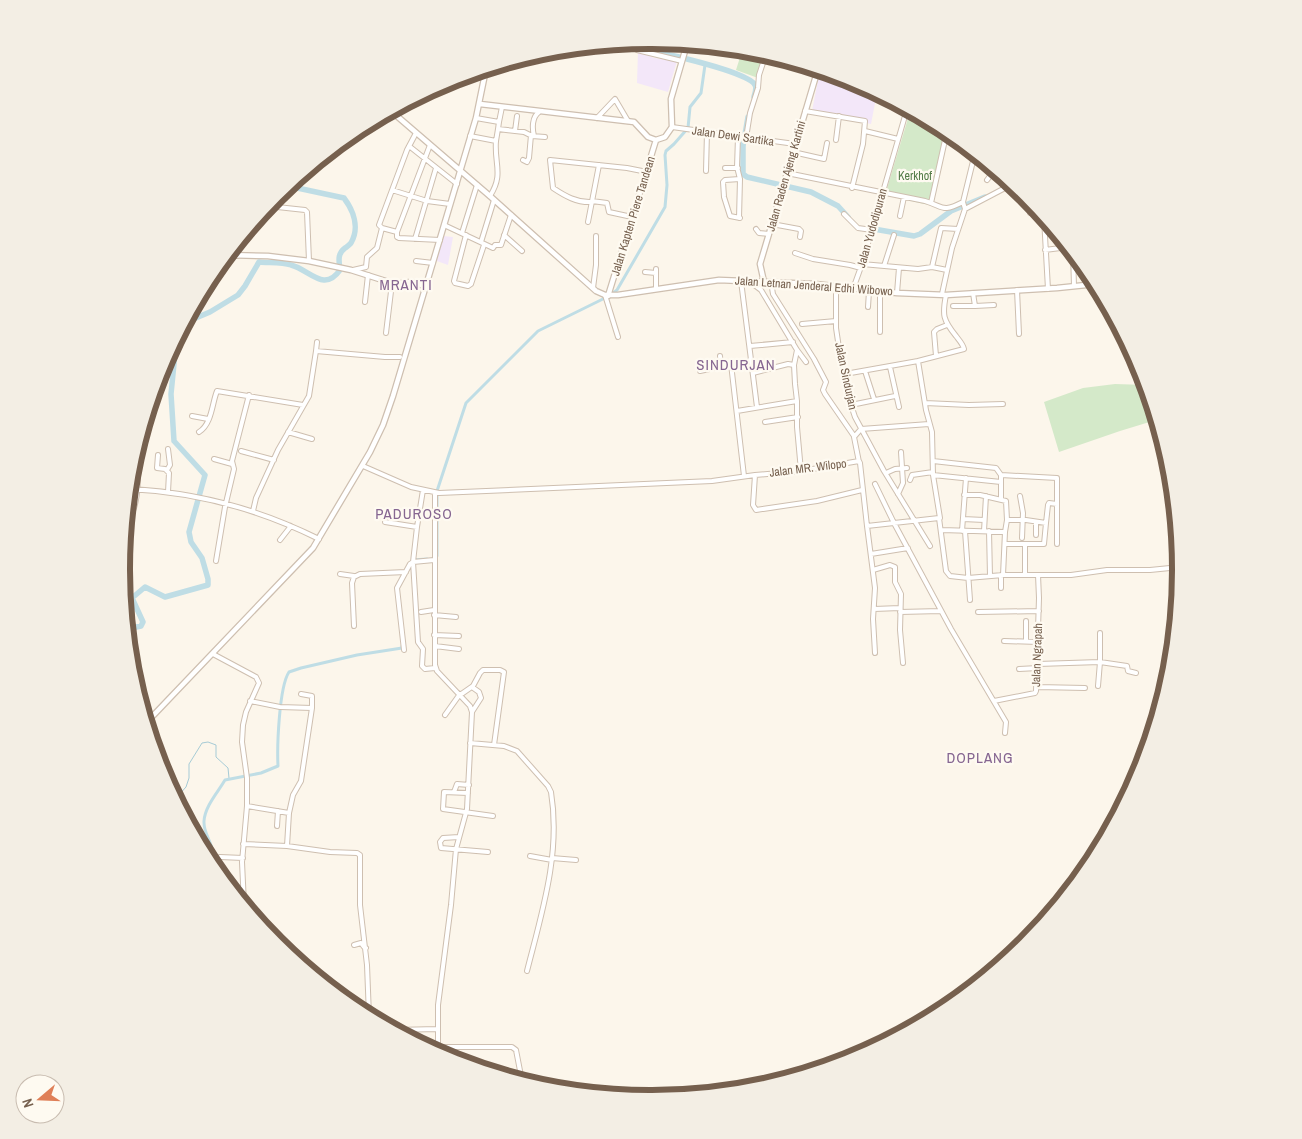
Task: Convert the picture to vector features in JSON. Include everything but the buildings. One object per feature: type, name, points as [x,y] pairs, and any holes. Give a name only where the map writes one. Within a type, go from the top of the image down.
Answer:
[{"type":"street","points":[[636,49],[683,58]]},
{"type":"street","points":[[656,140],[665,137],[672,128],[671,99],[685,50]]},
{"type":"street","points":[[746,138],[750,113],[764,61]]},
{"type":"street","name":"Jalan Raden Ajeng Kartini","points":[[764,282],[760,264],[816,75]]},
{"type":"street","points":[[152,717],[300,563],[320,539],[363,466],[377,439],[390,406],[476,118],[485,76]]},
{"type":"street","points":[[597,118],[615,99],[628,121]]},
{"type":"street","points":[[480,104],[628,121]]},
{"type":"street","points":[[490,196],[496,186],[498,176],[496,141],[502,107]]},
{"type":"street","points":[[805,111],[864,121],[865,131],[861,155],[852,188]]},
{"type":"street","points":[[524,160],[527,162],[529,158],[533,135],[532,125],[539,112]]},
{"type":"street","points":[[396,116],[490,196],[593,288],[608,296],[618,337]]},
{"type":"street","points":[[515,130],[517,116]]},
{"type":"street","points":[[836,140],[840,116]]},
{"type":"street","name":"Jalan Yudodipuran","points":[[853,289],[905,116]]},
{"type":"street","points":[[476,118],[499,122]]},
{"type":"street","name":"Jalan Kapten Piere Tandean","points":[[608,296],[656,140],[648,136],[636,123],[628,121]]},
{"type":"street","name":"Jalan Dewi Sartika","points":[[672,128],[795,144]]},
{"type":"street","points":[[498,129],[515,130],[545,137]]},
{"type":"street","points":[[865,131],[898,139]]},
{"type":"street","points":[[706,171],[707,132]]},
{"type":"street","points":[[350,270],[366,267],[368,257],[377,248],[382,228],[380,223],[409,146],[416,133]]},
{"type":"street","points":[[470,136],[496,141]]},
{"type":"street","points":[[739,137],[738,168],[740,179],[739,218],[730,216],[723,182],[725,180],[740,179]]},
{"type":"street","points":[[931,203],[945,140]]},
{"type":"street","points":[[824,159],[828,143]]},
{"type":"street","points":[[409,146],[456,184]]},
{"type":"street","points":[[430,146],[410,196],[397,232],[397,237],[440,240]]},
{"type":"street","points":[[793,152],[830,162]]},
{"type":"street","points":[[632,217],[609,212],[607,203],[580,202],[553,188],[550,160],[627,168],[647,172]]},
{"type":"street","points":[[844,374],[918,362],[964,350],[963,345],[947,325],[942,312],[947,270],[964,206],[973,160]]},
{"type":"street","points":[[588,222],[599,165]]},
{"type":"street","points":[[415,239],[436,168]]},
{"type":"street","points":[[725,168],[738,168]]},
{"type":"street","points":[[787,173],[931,203],[947,209],[964,206],[1005,188]]},
{"type":"street","points":[[987,180],[990,175]]},
{"type":"street","points":[[477,185],[464,234],[455,283],[468,286],[472,284],[494,200]]},
{"type":"street","points":[[392,190],[427,201],[450,204]]},
{"type":"street","points":[[900,216],[904,197]]},
{"type":"street","points":[[277,207],[305,210],[307,212],[309,261]]},
{"type":"street","points":[[844,214],[858,228],[872,229]]},
{"type":"street","points":[[444,225],[492,248],[496,245],[500,246],[511,215]]},
{"type":"street","points":[[772,224],[799,229],[801,231],[800,237]]},
{"type":"street","points":[[1044,227],[1048,289]]},
{"type":"street","points":[[382,228],[397,232]]},
{"type":"street","points":[[932,268],[941,228],[958,229]]},
{"type":"street","points":[[756,229],[759,233],[769,234]]},
{"type":"street","points":[[504,235],[522,251]]},
{"type":"street","points":[[884,266],[894,235]]},
{"type":"street","points":[[593,288],[596,265],[596,236]]},
{"type":"street","points":[[1046,250],[1061,248]]},
{"type":"street","points":[[795,253],[813,259],[850,265],[947,270]]},
{"type":"street","points":[[236,256],[268,256],[309,261],[345,268],[392,283],[415,283],[426,286]]},
{"type":"street","points":[[416,261],[433,263]]},
{"type":"street","points":[[1073,265],[1074,286]]},
{"type":"street","points":[[897,293],[899,268]]},
{"type":"street","points":[[645,272],[656,271],[656,289]]},
{"type":"street","points":[[365,302],[368,275]]},
{"type":"street","name":"Jalan Letnan Jenderal Edhi Wibowo","points":[[608,296],[719,280],[836,286],[880,292],[944,294],[1048,289],[1087,285]]},
{"type":"street","points":[[741,281],[757,407]]},
{"type":"street","points":[[749,281],[761,290],[806,362]]},
{"type":"street","points":[[771,282],[774,294],[825,380],[826,384],[823,390],[825,394],[854,436],[860,462]]},
{"type":"street","points":[[386,334],[392,283]]},
{"type":"street","name":"Jalan Sindurjan","points":[[836,286],[836,321],[839,348],[851,404],[861,429],[930,546]]},
{"type":"street","points":[[1017,290],[1019,334]]},
{"type":"street","points":[[868,307],[869,291]]},
{"type":"street","points":[[880,292],[880,332]]},
{"type":"street","points":[[973,293],[975,306]]},
{"type":"street","points":[[953,306],[994,305]]},
{"type":"street","points":[[802,324],[836,321]]},
{"type":"street","points":[[936,356],[934,332],[947,325]]},
{"type":"street","points":[[253,511],[256,498],[274,460],[311,392],[317,342]]},
{"type":"street","points":[[750,346],[793,342]]},
{"type":"street","points":[[316,350],[385,358],[400,357]]},
{"type":"street","points":[[797,350],[794,365],[798,401],[801,471]]},
{"type":"street","points":[[720,356],[721,366]]},
{"type":"street","points":[[700,371],[751,360]]},
{"type":"street","points":[[918,362],[932,432],[933,473],[947,574],[953,577],[968,578],[1002,575],[1071,575],[1107,570],[1172,568]]},
{"type":"street","points":[[731,364],[738,411],[744,476]]},
{"type":"street","points":[[753,373],[788,364],[794,365]]},
{"type":"street","points":[[890,367],[899,407]]},
{"type":"street","points":[[866,371],[874,400]]},
{"type":"street","points":[[199,432],[208,419],[218,390],[303,405]]},
{"type":"street","points":[[216,561],[225,504],[234,469],[232,464],[249,395]]},
{"type":"street","points":[[851,404],[895,396]]},
{"type":"street","points":[[738,411],[798,401]]},
{"type":"street","points":[[925,403],[1003,404]]},
{"type":"street","points":[[192,416],[208,419]]},
{"type":"street","points":[[765,422],[798,418]]},
{"type":"street","points":[[854,436],[861,429],[929,424]]},
{"type":"street","points":[[288,432],[312,439]]},
{"type":"street","points":[[168,449],[170,465],[167,470],[169,474],[168,492]]},
{"type":"street","points":[[241,452],[274,460]]},
{"type":"street","points":[[898,494],[903,483],[901,452]]},
{"type":"street","points":[[158,455],[157,468],[167,470]]},
{"type":"street","points":[[214,459],[232,464]]},
{"type":"street","points":[[933,461],[996,468],[1001,475],[1001,498]]},
{"type":"street","name":"Jalan MR. Wilopo","points":[[363,466],[392,480],[437,493],[712,481],[860,462],[875,588],[875,653]]},
{"type":"street","points":[[886,473],[907,468]]},
{"type":"street","points":[[910,480],[912,475],[933,473],[1001,482]]},
{"type":"street","points":[[755,474],[754,505],[756,510],[816,501],[862,490]]},
{"type":"street","points":[[1001,475],[1057,478],[1057,544]]},
{"type":"street","points":[[966,478],[963,519],[970,600]]},
{"type":"street","points":[[135,506],[138,482]]},
{"type":"street","points":[[876,484],[894,523],[941,611],[1007,723],[1006,733]]},
{"type":"street","points":[[138,490],[168,492],[253,511],[320,539]]},
{"type":"street","points":[[423,490],[413,560],[418,642],[423,649],[422,666],[426,669],[435,668]]},
{"type":"street","points":[[437,493],[434,559],[435,668],[471,707],[472,712],[469,785],[466,812],[456,850],[438,1004],[438,1045]]},
{"type":"street","points":[[964,495],[1001,498],[1007,501],[1001,588]]},
{"type":"street","points":[[986,496],[984,520],[987,531],[990,576]]},
{"type":"street","points":[[1020,496],[1023,520],[1022,538]]},
{"type":"street","points":[[1005,544],[1044,544],[1048,505],[1049,503],[1057,504]]},
{"type":"street","points":[[867,526],[940,518]]},
{"type":"street","points":[[963,519],[984,520]]},
{"type":"street","points":[[1007,520],[1046,523]]},
{"type":"street","points":[[385,522],[417,527]]},
{"type":"street","points":[[1036,522],[1036,535]]},
{"type":"street","points":[[280,540],[290,526]]},
{"type":"street","points":[[942,530],[1006,532]]},
{"type":"street","points":[[1025,545],[1025,575]]},
{"type":"street","points":[[871,554],[908,548]]},
{"type":"street","points":[[413,560],[434,559]]},
{"type":"street","points":[[404,650],[397,588],[413,560]]},
{"type":"street","points":[[872,570],[890,565],[895,567],[894,577],[900,594],[900,630],[903,662]]},
{"type":"street","points":[[340,574],[354,576],[360,574],[405,572]]},
{"type":"street","name":"Jalan Ngrapah","points":[[994,701],[1036,693],[1039,611],[1038,575]]},
{"type":"street","points":[[354,576],[352,583],[354,626]]},
{"type":"street","points":[[874,609],[941,611]]},
{"type":"street","points":[[978,612],[1039,611]]},
{"type":"street","points":[[421,612],[456,617]]},
{"type":"street","points":[[1026,621],[1026,641]]},
{"type":"street","points":[[1098,686],[1100,633]]},
{"type":"street","points":[[434,635],[459,636]]},
{"type":"street","points":[[1004,640],[1038,642]]},
{"type":"street","points":[[434,646],[459,648]]},
{"type":"street","points":[[213,654],[258,679],[259,683],[250,702],[243,725],[242,742],[247,806],[242,858],[244,894]]},
{"type":"street","points":[[1019,670],[1038,666],[1100,662],[1127,666],[1128,671],[1136,673]]},
{"type":"street","points":[[445,715],[460,695],[472,686],[483,670],[500,670],[504,672],[494,745]]},
{"type":"street","points":[[472,686],[479,692],[481,698],[472,712]]},
{"type":"street","points":[[1037,687],[1085,688]]},
{"type":"street","points":[[287,846],[292,795],[302,781],[312,708],[312,696],[301,694]]},
{"type":"street","points":[[250,702],[281,707],[312,708]]},
{"type":"street","points":[[470,743],[494,745],[517,751],[550,789],[554,831],[550,877],[527,971]]},
{"type":"street","points":[[454,792],[457,784],[469,785]]},
{"type":"street","points":[[468,793],[443,793],[443,810],[493,816]]},
{"type":"street","points":[[247,806],[289,813]]},
{"type":"street","points":[[276,826],[278,812]]},
{"type":"street","points":[[459,837],[445,837],[442,839],[440,842],[442,849],[488,852]]},
{"type":"street","points":[[243,844],[358,853],[360,856],[359,886],[361,920],[366,948],[369,1006]]},
{"type":"street","points":[[530,856],[576,860]]},
{"type":"street","points":[[220,857],[242,858]]},
{"type":"street","points":[[239,889],[244,889]]},
{"type":"street","points":[[354,946],[361,943],[366,948]]},
{"type":"street","points":[[408,1030],[437,1029]]},
{"type":"street","points":[[443,1047],[512,1047],[516,1050],[521,1074]]},
{"type":"shaded area","points":[[638,51],[654,58],[677,61],[668,92],[637,83]]},
{"type":"shaded area","points":[[819,76],[876,100],[871,124],[812,111]]},
{"type":"shaded area","points":[[443,236],[453,237],[448,265],[434,260]]},
{"type":"green space","points":[[740,57],[763,61],[758,78],[736,70]]},
{"type":"green space","name":"Kerkhof","points":[[908,117],[945,141],[933,206],[885,195]]},
{"type":"green space","points":[[1115,384],[1138,385],[1150,422],[1059,452],[1044,402],[1083,388]]},
{"type":"waterway","points":[[647,49],[679,57]]},
{"type":"waterway","points":[[687,59],[724,69],[744,77],[755,85],[754,97]]},
{"type":"waterway","points":[[612,294],[617,290],[665,207],[667,185],[666,151],[688,128],[690,107],[701,93],[705,65]]},
{"type":"waterway","points":[[748,117],[743,146],[743,174],[747,177],[811,192],[838,206],[848,217]]},
{"type":"waterway","points":[[195,318],[210,312],[238,295],[259,262],[287,264],[322,280],[334,277],[340,270],[340,255],[342,250],[351,243],[355,231],[354,219],[350,208],[344,198],[297,188]]},
{"type":"waterway","points":[[868,228],[914,236],[920,234],[951,211],[985,197]]},
{"type":"waterway","points":[[433,558],[437,556],[437,491],[466,403],[538,331],[607,297]]},
{"type":"waterway","points":[[134,628],[141,626],[143,622],[132,598],[145,587],[165,597],[208,585],[202,558],[191,542],[189,532],[205,475],[174,441],[171,394],[174,360]]},
{"type":"waterway","points":[[413,560],[427,559]]},
{"type":"waterway","points":[[212,849],[204,827],[205,815],[225,780],[261,773],[278,766],[278,732],[281,703],[289,672],[357,655],[402,648],[402,646]]},
{"type":"waterway","points":[[181,793],[186,787],[189,778],[189,764],[202,743],[208,742],[216,745],[216,757],[228,768],[229,778]]},
{"type":"district","name":"MRANTI","points":[[406,285]]},
{"type":"district","name":"SINDURJAN","points":[[736,365]]},
{"type":"district","name":"PADUROSO","points":[[414,514]]},
{"type":"district","name":"DOPLANG","points":[[980,758]]}]
